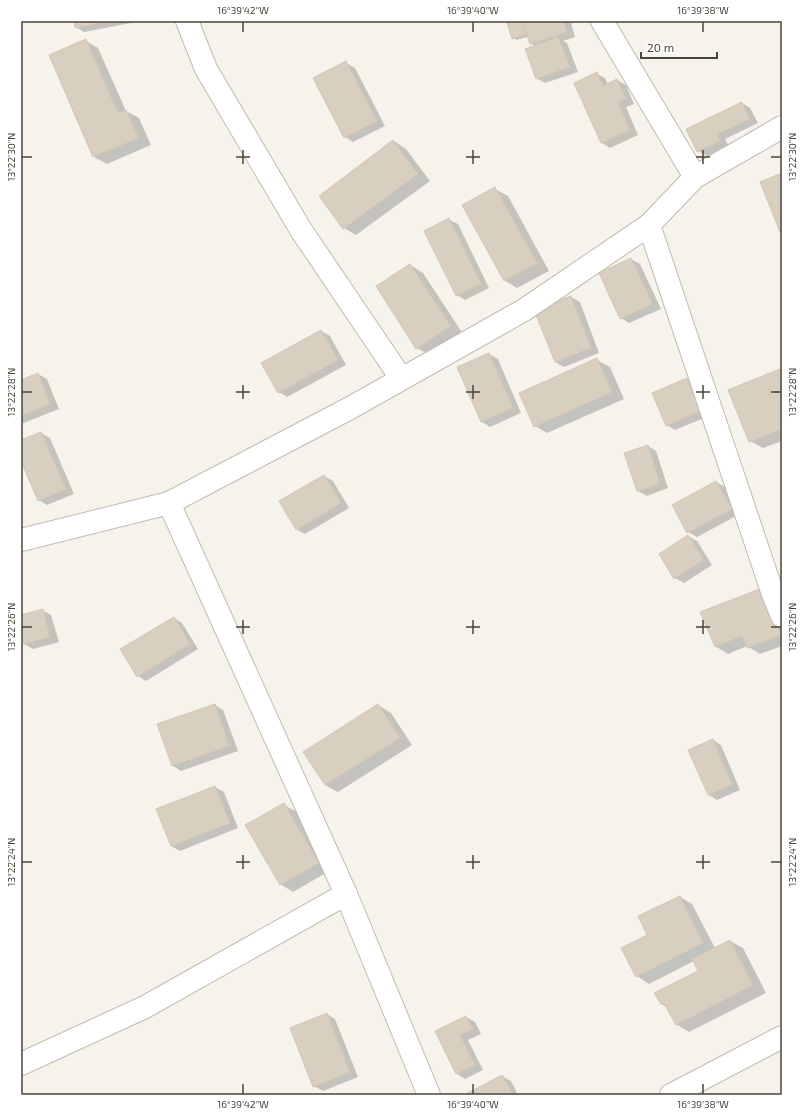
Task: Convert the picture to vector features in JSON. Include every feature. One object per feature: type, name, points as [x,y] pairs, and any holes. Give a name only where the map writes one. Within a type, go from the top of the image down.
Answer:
[{"type":"street","points":[[187,21],[206,69],[301,230],[401,378]]},
{"type":"street","points":[[602,21],[695,177]]},
{"type":"street","points":[[21,540],[169,503],[352,407],[524,310],[649,225],[695,177],[782,127]]},
{"type":"street","points":[[649,225],[773,594],[782,616]]},
{"type":"street","points":[[169,503],[346,894],[429,1095]]},
{"type":"street","points":[[21,1064],[145,1007],[346,894]]},
{"type":"street","points":[[671,1095],[782,1037]]},
{"type":"building","points":[[74,21],[110,21],[75,28]]},
{"type":"building","points":[[510,21],[522,21],[526,34],[512,39],[507,23],[511,22]]},
{"type":"building","points":[[522,21],[564,21],[567,32],[530,44]]},
{"type":"building","points":[[558,37],[570,67],[536,79],[525,49]]},
{"type":"building","points":[[86,39],[118,113],[126,110],[139,138],[93,157],[49,55]]},
{"type":"building","points":[[346,61],[377,121],[344,138],[313,78]]},
{"type":"building","points":[[597,72],[603,86],[617,79],[626,99],[618,102],[630,130],[601,143],[574,83]]},
{"type":"building","points":[[742,102],[750,119],[717,134],[720,141],[697,152],[686,129]]},
{"type":"building","points":[[393,140],[418,174],[343,229],[319,196]]},
{"type":"building","points":[[782,173],[782,237],[760,182]]},
{"type":"building","points":[[495,187],[537,263],[504,281],[462,205]]},
{"type":"building","points":[[449,218],[481,284],[456,296],[424,231]]},
{"type":"building","points":[[631,258],[653,304],[620,319],[599,273]]},
{"type":"building","points":[[410,264],[451,326],[416,349],[376,286]]},
{"type":"building","points":[[571,296],[591,348],[555,362],[534,310]]},
{"type":"building","points":[[321,330],[338,360],[278,393],[261,363]]},
{"type":"building","points":[[489,353],[513,408],[481,422],[457,367]]},
{"type":"building","points":[[597,358],[612,392],[534,427],[519,393]]},
{"type":"building","points":[[782,368],[782,429],[749,442],[728,390]]},
{"type":"building","points":[[38,373],[50,404],[21,416],[21,380]]},
{"type":"building","points":[[687,378],[701,411],[666,426],[652,393]]},
{"type":"building","points":[[41,432],[66,489],[38,501],[21,461],[21,440]]},
{"type":"building","points":[[648,445],[660,484],[637,491],[624,453]]},
{"type":"building","points":[[324,475],[341,503],[296,530],[279,501]]},
{"type":"building","points":[[716,481],[732,509],[687,533],[672,505]]},
{"type":"building","points":[[688,535],[704,560],[674,579],[659,554]]},
{"type":"building","points":[[762,588],[781,635],[747,648],[742,636],[715,647],[700,612]]},
{"type":"building","points":[[43,609],[50,637],[24,644],[21,635],[21,615]]},
{"type":"building","points":[[174,617],[190,644],[137,677],[120,649]]},
{"type":"building","points":[[215,704],[229,746],[172,766],[157,724]]},
{"type":"building","points":[[378,704],[400,738],[325,785],[303,752]]},
{"type":"building","points":[[713,739],[732,785],[708,795],[688,750]]},
{"type":"building","points":[[215,786],[230,823],[171,846],[156,809]]},
{"type":"building","points":[[284,803],[319,863],[280,885],[245,825]]},
{"type":"building","points":[[680,896],[703,943],[636,977],[621,948],[647,935],[638,916]]},
{"type":"building","points":[[730,940],[753,985],[676,1025],[664,1003],[661,1004],[654,993],[698,971],[692,959]]},
{"type":"building","points":[[327,1013],[350,1072],[313,1087],[290,1028]]},
{"type":"building","points":[[466,1016],[473,1029],[460,1035],[475,1065],[456,1074],[435,1031]]},
{"type":"building","points":[[502,1075],[513,1095],[466,1095],[466,1094]]}]
